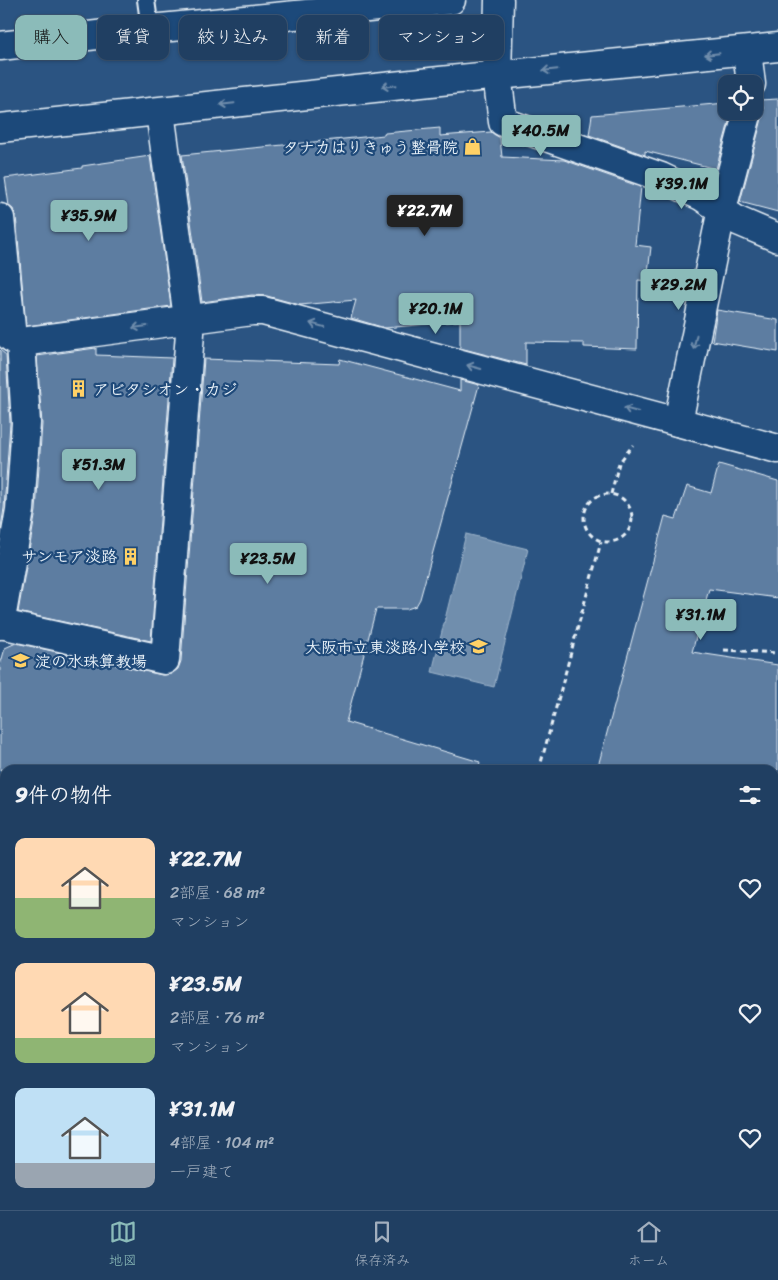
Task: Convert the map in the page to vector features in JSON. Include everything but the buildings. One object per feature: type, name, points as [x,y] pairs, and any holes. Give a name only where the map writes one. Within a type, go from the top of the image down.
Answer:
[{"type":"street","points":[[169,26],[299,8],[452,0]]},
{"type":"street","points":[[499,0],[497,75],[503,122],[661,177],[701,196],[738,221],[778,238]]},
{"type":"street","points":[[0,46],[97,35]]},
{"type":"street","points":[[0,128],[497,75],[778,48]]},
{"type":"street","points":[[747,50],[750,75]]},
{"type":"street","points":[[0,218],[11,336],[26,423],[20,510],[0,625],[165,660],[190,334],[160,112]]},
{"type":"street","points":[[678,422],[722,209],[746,120]]},
{"type":"street","points":[[11,336],[188,320],[252,312],[276,314],[778,449]]},
{"type":"lane","points":[[146,0],[148,15]]},
{"type":"path","points":[[611,494],[619,463],[637,440]]},
{"type":"path","points":[[603,494],[611,494],[620,497],[626,503],[631,510],[633,519],[631,528],[626,535],[610,543],[601,542],[588,533],[584,525],[586,510],[595,498],[603,494]]},
{"type":"path","points":[[539,765],[601,542]]},
{"type":"path","points":[[724,650],[778,653]]},
{"type":"shaded area","points":[[466,534],[528,549],[494,687],[432,672]]},
{"type":"place","name":"タナカはりきゅう整骨院","points":[[472,147]]},
{"type":"place","name":"アビタシオン・カジ","points":[[79,389]]},
{"type":"place","name":"サンモア淡路","points":[[131,556]]},
{"type":"place","name":"大阪市立東淡路小学校","points":[[479,647]]},
{"type":"place","name":"淀の水珠算教場","points":[[21,661]]}]
